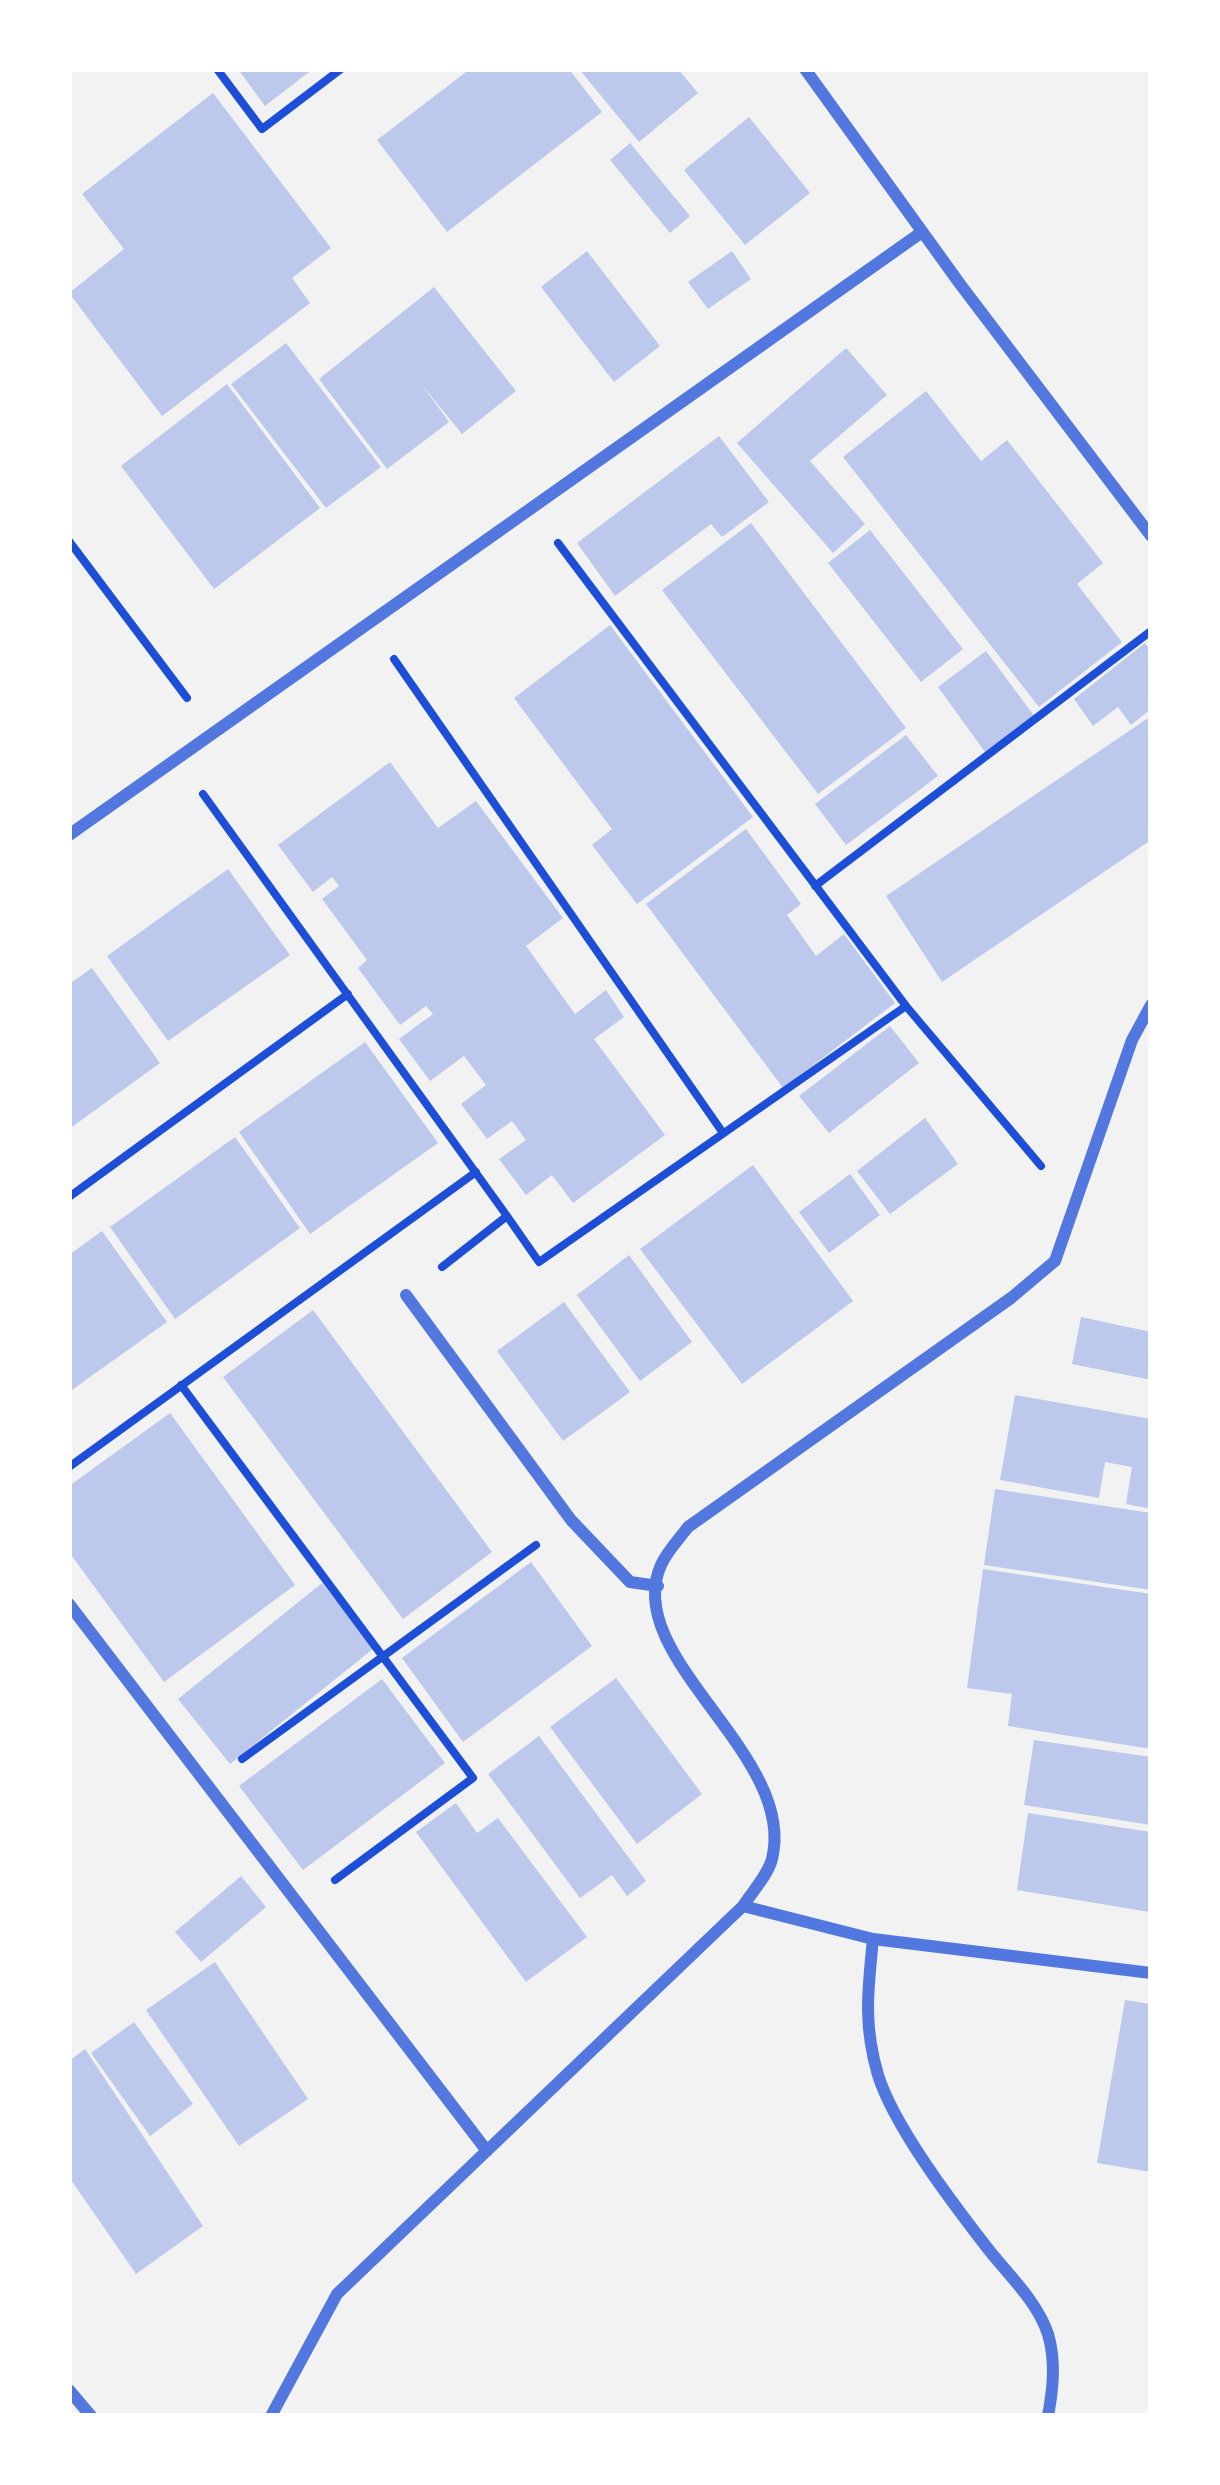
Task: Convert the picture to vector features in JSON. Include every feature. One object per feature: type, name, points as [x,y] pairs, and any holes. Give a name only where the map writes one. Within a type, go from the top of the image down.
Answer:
[{"type":"street","points":[[806,69],[1151,536]]},
{"type":"street","points":[[69,835],[922,232]]},
{"type":"street","points":[[271,2416],[337,2294],[743,1906],[772,1862],[776,1825],[765,1788],[670,1646],[654,1606],[660,1566],[688,1527],[1011,1298],[1055,1261],[1132,1040],[1151,1005]]},
{"type":"street","points":[[406,1294],[571,1520],[630,1582],[658,1586]]},
{"type":"street","points":[[69,1604],[487,2151]]},
{"type":"street","points":[[743,1906],[873,1939],[1151,1973]]},
{"type":"street","points":[[873,1939],[865,2020],[879,2079],[916,2146],[986,2247],[1026,2293],[1048,2335],[1054,2381],[1048,2416]]},
{"type":"street","points":[[69,2390],[91,2416]]},
{"type":"path","points":[[217,69],[262,129],[341,69]]},
{"type":"path","points":[[532,508],[906,1006],[1075,1207]]},
{"type":"path","points":[[69,541],[213,734]]},
{"type":"path","points":[[369,623],[723,1133]]},
{"type":"path","points":[[815,886],[1151,631]]},
{"type":"path","points":[[177,758],[539,1262],[906,1006]]},
{"type":"path","points":[[69,1197],[348,994]]},
{"type":"path","points":[[69,1467],[476,1172]]},
{"type":"path","points":[[406,1294],[507,1216]]},
{"type":"path","points":[[181,1384],[473,1778],[300,1906]]},
{"type":"path","points":[[207,1785],[571,1520]]},
{"type":"building","points":[[238,69],[313,69],[265,106]]},
{"type":"building","points":[[470,69],[569,69],[602,112],[447,232],[377,140]]},
{"type":"building","points":[[579,69],[678,69],[698,93],[639,142]]},
{"type":"building","points":[[213,93],[331,248],[292,278],[310,303],[162,416],[69,293],[124,249],[82,194]]},
{"type":"building","points":[[749,117],[810,193],[745,245],[684,170]]},
{"type":"building","points":[[630,143],[690,216],[670,233],[610,160]]},
{"type":"building","points":[[587,251],[660,346],[614,382],[541,287]]},
{"type":"building","points":[[732,251],[751,279],[708,309],[688,282]]},
{"type":"building","points":[[434,287],[516,391],[462,434],[422,385],[449,422],[387,469],[319,379]]},
{"type":"building","points":[[286,343],[381,467],[326,508],[231,384]]},
{"type":"building","points":[[846,348],[887,395],[810,461],[865,524],[833,553],[737,443]]},
{"type":"building","points":[[227,384],[320,508],[214,589],[121,466]]},
{"type":"building","points":[[926,391],[981,461],[1007,440],[1103,563],[1077,584],[1122,642],[1039,707],[843,457]]},
{"type":"building","points":[[719,436],[769,502],[722,537],[711,524],[615,596],[577,543]]},
{"type":"building","points":[[751,523],[906,728],[818,794],[662,590]]},
{"type":"building","points":[[870,530],[963,649],[921,682],[828,563]]},
{"type":"building","points":[[610,625],[753,817],[637,904],[592,845],[612,829],[514,698]]},
{"type":"building","points":[[1145,643],[1151,650],[1151,709],[1131,725],[1118,707],[1093,726],[1074,699]]},
{"type":"building","points":[[986,651],[1035,717],[985,752],[938,687]]},
{"type":"building","points":[[1151,716],[1151,840],[942,982],[886,896]]},
{"type":"building","points":[[906,735],[938,776],[846,845],[815,804]]},
{"type":"building","points":[[390,762],[438,828],[476,801],[563,918],[526,946],[575,1014],[606,990],[624,1017],[594,1039],[665,1135],[573,1203],[552,1175],[526,1195],[499,1159],[526,1140],[512,1121],[487,1139],[461,1104],[486,1085],[464,1056],[430,1081],[399,1039],[433,1014],[426,1006],[400,1025],[358,968],[367,960],[322,899],[339,886],[332,877],[313,892],[278,845]]},
{"type":"building","points":[[746,829],[801,904],[787,915],[816,956],[844,934],[895,1003],[783,1088],[646,904]]},
{"type":"building","points":[[228,869],[290,955],[168,1041],[107,956]]},
{"type":"building","points":[[92,968],[160,1063],[69,1129],[69,984]]},
{"type":"building","points":[[890,1026],[919,1063],[829,1133],[799,1096]]},
{"type":"building","points":[[365,1042],[438,1143],[310,1234],[239,1132]]},
{"type":"building","points":[[925,1118],[958,1164],[890,1214],[857,1171]]},
{"type":"building","points":[[235,1137],[300,1228],[175,1319],[110,1227]]},
{"type":"building","points":[[753,1165],[853,1301],[742,1384],[640,1249]]},
{"type":"building","points":[[850,1174],[880,1215],[829,1253],[799,1212]]},
{"type":"building","points":[[102,1231],[167,1322],[69,1392],[69,1255]]},
{"type":"building","points":[[629,1255],[692,1342],[640,1381],[577,1295]]},
{"type":"building","points":[[564,1302],[630,1392],[563,1441],[497,1351]]},
{"type":"building","points":[[313,1310],[492,1552],[403,1619],[223,1377]]},
{"type":"building","points":[[1081,1317],[1151,1332],[1151,1380],[1072,1364]]},
{"type":"building","points":[[1015,1395],[1151,1419],[1151,1509],[1126,1504],[1132,1467],[1105,1462],[1099,1498],[1000,1480]]},
{"type":"building","points":[[170,1413],[295,1585],[164,1682],[69,1552],[69,1486]]},
{"type":"building","points":[[995,1489],[1151,1513],[1151,1590],[984,1565]]},
{"type":"building","points":[[531,1562],[592,1646],[463,1742],[402,1658]]},
{"type":"building","points":[[983,1569],[1151,1594],[1151,1749],[1008,1726],[1012,1694],[967,1688]]},
{"type":"building","points":[[322,1583],[374,1648],[230,1764],[178,1699]]},
{"type":"building","points":[[616,1678],[702,1794],[637,1844],[550,1727]]},
{"type":"building","points":[[382,1679],[445,1763],[303,1870],[239,1786]]},
{"type":"building","points":[[539,1736],[646,1881],[627,1896],[612,1875],[580,1898],[488,1774]]},
{"type":"building","points":[[1034,1740],[1151,1757],[1151,1825],[1024,1805]]},
{"type":"building","points":[[456,1803],[477,1833],[498,1818],[587,1937],[526,1982],[416,1832]]},
{"type":"building","points":[[1028,1813],[1151,1832],[1150,1912],[1017,1890]]},
{"type":"building","points":[[241,1876],[266,1907],[201,1962],[175,1932]]},
{"type":"building","points":[[215,1962],[308,2099],[239,2146],[146,2010]]},
{"type":"building","points":[[1125,2000],[1151,2004],[1151,2172],[1097,2163]]},
{"type":"building","points":[[134,2022],[193,2104],[150,2136],[91,2053]]},
{"type":"building","points":[[85,2049],[203,2226],[136,2274],[69,2177],[69,2061]]}]
